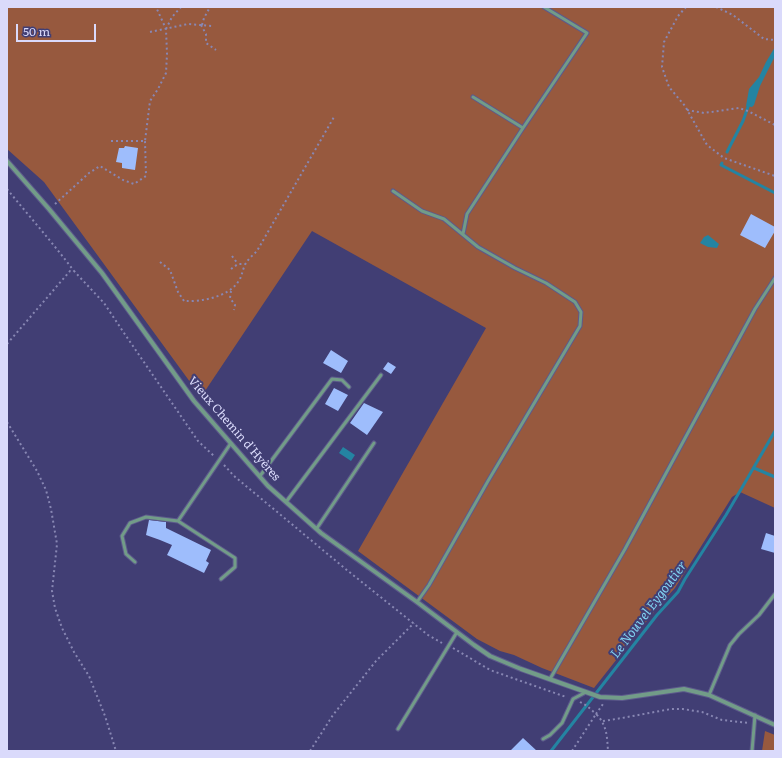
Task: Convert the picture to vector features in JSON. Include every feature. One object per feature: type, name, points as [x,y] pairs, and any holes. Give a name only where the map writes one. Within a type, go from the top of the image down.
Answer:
[{"type":"street","name":"Vieux Chemin d'Hyères","points":[[7,161],[102,273],[194,401],[268,486],[321,533],[417,602],[474,646],[490,656],[521,669],[600,697],[608,697]]},
{"type":"street","points":[[608,697],[622,698],[684,689],[709,695],[775,725]]},
{"type":"lane","points":[[463,234],[467,214],[523,128],[588,33],[544,7]]},
{"type":"lane","points":[[473,97],[523,128]]},
{"type":"lane","points":[[393,191],[422,211],[444,219],[478,247],[546,283],[575,302],[581,312],[580,326],[542,387],[429,585],[417,602]]},
{"type":"lane","points":[[550,679],[625,549],[755,309],[775,278]]},
{"type":"lane","points":[[286,502],[381,375]]},
{"type":"lane","points":[[260,476],[332,379],[342,380],[349,387]]},
{"type":"lane","points":[[178,521],[200,487],[232,443]]},
{"type":"lane","points":[[317,528],[374,443]]},
{"type":"lane","points":[[135,562],[126,554],[122,536],[130,523],[146,517],[178,521],[234,558],[235,567],[221,579]]},
{"type":"lane","points":[[709,695],[730,645],[775,594]]},
{"type":"lane","points":[[398,729],[450,646],[457,632]]},
{"type":"lane","points":[[543,739],[550,735],[562,723],[573,700],[586,692]]},
{"type":"lane","points":[[752,751],[752,736],[755,715]]},
{"type":"path","points":[[49,209],[89,173],[100,166],[123,180],[134,184],[146,176],[145,141],[150,101],[166,73],[166,29],[156,7]]},
{"type":"path","points":[[166,29],[172,17],[181,7]]},
{"type":"path","points":[[201,25],[210,7]]},
{"type":"path","points":[[686,7],[678,16],[664,42],[662,67],[669,87],[687,110],[707,145],[712,150],[724,158],[775,176]]},
{"type":"path","points":[[716,7],[733,15],[764,39],[775,40]]},
{"type":"path","points":[[150,32],[188,24],[212,26]]},
{"type":"path","points":[[201,25],[206,34],[206,43],[216,50]]},
{"type":"path","points":[[687,110],[704,113],[739,108],[751,112],[775,125]]},
{"type":"path","points":[[234,310],[235,305],[230,298],[231,291],[242,275],[245,264],[257,251],[334,117]]},
{"type":"path","points":[[112,141],[145,141]]},
{"type":"path","points":[[7,189],[74,270],[104,302],[198,441],[234,476],[348,571],[428,635],[450,646],[490,670],[587,706],[603,721],[607,735],[608,751]]},
{"type":"path","points":[[232,256],[238,264]]},
{"type":"path","points":[[160,262],[170,270],[178,292],[184,301],[194,302],[231,291]]},
{"type":"path","points":[[231,268],[238,264],[245,264]]},
{"type":"path","points":[[7,344],[70,272],[74,270]]},
{"type":"path","points":[[7,422],[37,471],[46,490],[57,544],[52,591],[55,608],[62,628],[74,652],[89,676],[105,716],[116,751]]},
{"type":"path","points":[[310,751],[333,715],[376,661],[414,623]]},
{"type":"path","points":[[572,751],[608,697]]},
{"type":"path","points":[[603,721],[671,709],[683,709],[702,712],[722,720],[755,723]]},
{"type":"shaded area","points":[[7,7],[775,7],[775,508],[740,492],[732,497],[675,588],[662,602],[594,688],[542,668],[514,655],[500,651],[477,639],[358,551],[486,328],[312,231],[201,397],[44,182],[7,149]]},
{"type":"shaded area","points":[[765,731],[775,735],[775,751],[762,751]]},
{"type":"water","points":[[775,47],[775,56],[760,86],[754,105],[752,107],[746,106],[749,89],[759,77]]},
{"type":"water","points":[[708,235],[719,244],[717,248],[708,247],[700,243],[704,237]]},
{"type":"water","points":[[343,447],[355,455],[351,461],[339,453]]},
{"type":"building","points":[[125,146],[138,148],[135,170],[122,168],[122,163],[116,162],[119,148],[124,148]]},
{"type":"building","points":[[751,214],[775,227],[775,231],[765,248],[740,235]]},
{"type":"building","points":[[331,350],[348,361],[341,373],[323,363]]},
{"type":"building","points":[[388,362],[396,367],[391,374],[383,369]]},
{"type":"building","points":[[334,388],[348,395],[338,411],[325,404]]},
{"type":"building","points":[[364,403],[383,412],[367,435],[350,423]]},
{"type":"building","points":[[149,520],[166,522],[166,528],[211,550],[206,561],[209,563],[204,573],[167,555],[172,545],[146,535]]},
{"type":"building","points":[[766,533],[775,536],[775,553],[761,549]]},
{"type":"building","points":[[523,738],[537,751],[510,751]]},
{"type":"waterway","points":[[727,152],[743,121],[749,104]]},
{"type":"waterway","points":[[722,163],[721,165],[775,193]]},
{"type":"waterway","name":"Le Nouvel Eygoutier","points":[[551,751],[657,615],[678,592],[726,515],[775,431]]},
{"type":"waterway","points":[[754,468],[775,477]]}]
